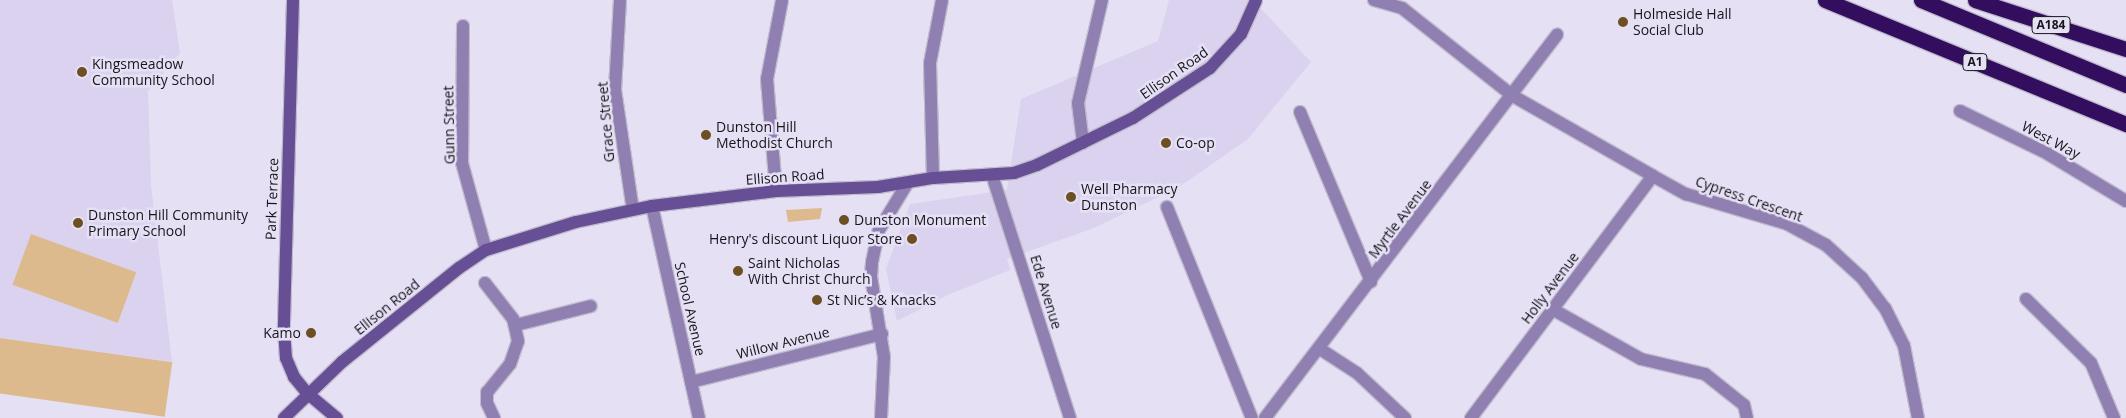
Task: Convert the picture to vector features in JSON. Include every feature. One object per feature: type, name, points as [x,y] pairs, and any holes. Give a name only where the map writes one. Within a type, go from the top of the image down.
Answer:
[{"type":"highway","name":"A1","points":[[1824,0],[2126,124]]},
{"type":"highway","points":[[1921,0],[2126,85]]},
{"type":"highway","name":"A184","points":[[1976,0],[2126,49]]},
{"type":"street","name":"Park Terrace","points":[[293,0],[284,330],[286,358],[294,377],[307,393],[337,418]]},
{"type":"street","name":"Grace Street","points":[[620,0],[615,90],[633,210]]},
{"type":"street","points":[[776,191],[766,80],[782,0]]},
{"type":"street","points":[[932,178],[930,63],[942,0]]},
{"type":"street","points":[[1083,143],[1078,103],[1102,0]]},
{"type":"street","name":"Ellison Road","points":[[284,418],[307,393],[451,274],[486,250],[526,235],[652,206],[776,191],[907,184],[932,178],[992,175],[1029,168],[1133,118],[1210,68],[1242,34],[1256,0]]},
{"type":"street","name":"Cypress Crescent","points":[[1377,0],[1402,8],[1513,96],[1686,194],[1787,224],[1826,244],[1862,278],[1885,308],[1904,346],[1918,418]]},
{"type":"street","name":"Gunn Street","points":[[463,26],[462,164],[486,250]]},
{"type":"street","name":"Myrtle Avenue","points":[[1265,418],[1513,96],[1556,35]]},
{"type":"street","name":"West Way","points":[[1960,110],[2048,154],[2126,201]]},
{"type":"street","points":[[1300,112],[1371,282]]},
{"type":"street","name":"Ede Avenue","points":[[992,175],[1070,418]]},
{"type":"street","name":"Holly Avenue","points":[[1471,418],[1653,176]]},
{"type":"street","points":[[881,418],[882,334],[871,277],[874,247],[879,230],[907,184]]},
{"type":"street","name":"School Avenue","points":[[652,206],[699,418]]},
{"type":"street","points":[[1167,207],[1252,418]]},
{"type":"street","points":[[485,283],[516,325],[518,341],[514,358],[488,392],[487,403],[494,418]]},
{"type":"street","points":[[2026,299],[2091,363],[2114,418]]},
{"type":"street","points":[[516,325],[591,306]]},
{"type":"street","points":[[1552,310],[1641,359],[1705,374],[1744,405],[1747,418]]},
{"type":"street","name":"Willow Avenue","points":[[691,382],[882,334]]},
{"type":"street","points":[[1320,348],[1356,373],[1405,418]]},
{"type":"shaded area","name":"Dunston Hill Community Primary School","points":[[0,0],[172,0],[180,53],[148,91],[151,185],[172,362],[0,338]]},
{"type":"shaded area","points":[[1169,0],[1253,0],[1311,62],[1248,139],[1179,187],[1094,228],[1007,259],[1010,270],[950,294],[897,321],[886,269],[910,204],[1007,190],[1021,99],[1158,41]]},
{"type":"shaded area","points":[[822,208],[820,219],[788,222],[786,210]]},
{"type":"shaded area","points":[[31,234],[136,272],[118,323],[13,285]]},
{"type":"shaded area","points":[[0,338],[172,362],[165,417],[0,394]]},
{"type":"place","name":"Holmeside Hall Social Club","points":[[1623,22]]},
{"type":"place","name":"Kingsmeadow Community School","points":[[82,72]]},
{"type":"place","name":"Dunston Hill Methodist Church","points":[[706,135]]},
{"type":"place","name":"Co-op","points":[[1166,143]]},
{"type":"place","name":"Well Pharmacy Dunston","points":[[1071,197]]},
{"type":"place","name":"Dunston Monument","points":[[844,220]]},
{"type":"place","name":"Dunston Hill Community Primary School","points":[[78,223]]},
{"type":"place","name":"Henry's discount Liquor Store","points":[[912,239]]},
{"type":"place","name":"Saint Nicholas With Christ Church","points":[[738,271]]},
{"type":"place","name":"St Nic’s & Knacks","points":[[817,300]]},
{"type":"place","name":"Kamo","points":[[311,333]]}]
